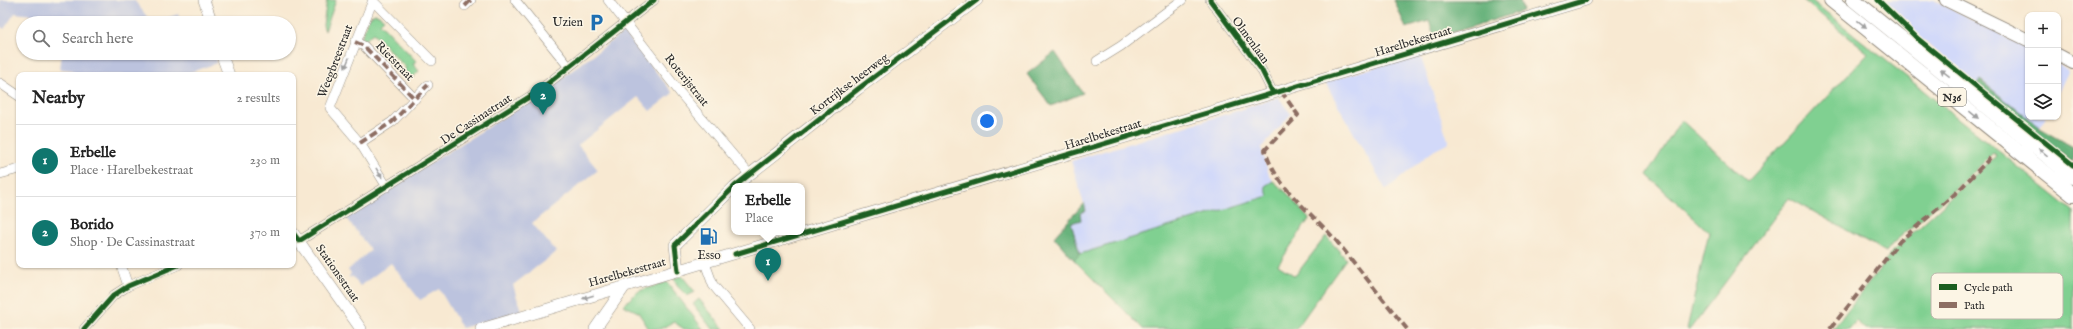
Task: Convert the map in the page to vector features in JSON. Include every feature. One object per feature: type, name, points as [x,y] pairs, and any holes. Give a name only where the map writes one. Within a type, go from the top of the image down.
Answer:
[{"type":"main road","name":"N36","points":[[1831,0],[2073,195]]},
{"type":"main road","name":"N36","points":[[1854,0],[1866,6],[2073,177]]},
{"type":"main road","points":[[1954,2],[2025,38]]},
{"type":"main road","points":[[2061,57],[2073,63]]},
{"type":"street","points":[[204,0],[210,16]]},
{"type":"street","points":[[373,0],[432,61]]},
{"type":"street","name":"Weegbreestraat","points":[[373,0],[330,108],[360,143],[387,187]]},
{"type":"street","points":[[515,0],[569,67]]},
{"type":"street","name":"Roterijstraat","points":[[608,0],[681,94],[748,174]]},
{"type":"street","name":"De Cassinastraat","points":[[296,237],[387,187],[537,92],[654,0]]},
{"type":"street","name":"Kortrijkse heerweg","points":[[739,183],[748,174],[977,0]]},
{"type":"street","points":[[1097,61],[1121,46],[1182,0]]},
{"type":"street","name":"Olmenlaan","points":[[1210,0],[1261,69],[1273,93]]},
{"type":"street","name":"Harelbekestraat","points":[[805,233],[1586,0]]},
{"type":"street","name":"Rietstraat","points":[[355,42],[364,46],[415,99]]},
{"type":"street","points":[[224,60],[228,72]]},
{"type":"street","points":[[0,83],[16,94]]},
{"type":"street","points":[[360,143],[392,122],[428,85]]},
{"type":"street","points":[[0,174],[16,170]]},
{"type":"street","name":"Kortrijkse heerweg","points":[[678,271],[675,245],[731,191]]},
{"type":"street","name":"Harelbekestraat","points":[[481,329],[799,235]]},
{"type":"street","name":"Stationsstraat","points":[[296,237],[361,329]]},
{"type":"street","points":[[705,263],[713,285],[750,329]]},
{"type":"street","points":[[122,268],[128,286]]},
{"type":"street","points":[[84,329],[104,305],[128,286],[171,268]]},
{"type":"street","points":[[595,329],[625,286]]},
{"type":"shaded area","points":[[0,0],[134,0],[147,16],[40,16],[15,13],[4,29],[0,26]]},
{"type":"shaded area","points":[[1880,0],[1934,0],[2025,46],[2025,116],[1981,80],[1977,85],[1920,38]]},
{"type":"shaded area","points":[[624,32],[673,93],[650,111],[638,97],[578,145],[598,170],[532,223],[556,252],[513,285],[521,311],[462,328],[439,289],[420,300],[391,263],[360,286],[352,276],[350,278],[349,276],[351,274],[348,270],[371,250],[345,217],[539,95]]},
{"type":"shaded area","points":[[1420,54],[1449,143],[1433,151],[1386,190],[1325,82]]},
{"type":"shaded area","points":[[61,60],[216,60],[217,63],[191,72],[74,72],[72,70],[60,69]]},
{"type":"shaded area","points":[[2061,66],[2069,70],[2061,87]]},
{"type":"shaded area","points":[[1278,97],[1291,114],[1261,148],[1269,175],[1273,181],[1265,186],[1268,196],[1080,254],[1071,223],[1081,220],[1080,213],[1086,211],[1071,161]]},
{"type":"shaded area","points":[[2030,120],[2044,120],[2040,128]]},
{"type":"green space","points":[[327,0],[336,0],[325,31],[323,25]]},
{"type":"green space","points":[[1394,0],[1520,0],[1523,11],[1435,38],[1429,21],[1406,28]]},
{"type":"green space","points":[[1803,0],[1811,0],[2073,211],[2073,329],[1865,329],[1856,321],[1849,329],[1833,329],[1895,249],[1996,156],[1993,153],[1965,181],[1893,243],[1886,252],[1789,198],[1690,329],[1687,329],[1709,232],[1647,175],[1681,120],[1748,181],[1868,53]]},
{"type":"green space","points":[[375,14],[384,19],[380,23],[416,61],[413,64],[419,71],[412,78],[404,70],[406,68],[373,33],[364,41],[361,38],[369,17]]},
{"type":"green space","points":[[1055,52],[1083,93],[1051,106],[1027,74]]},
{"type":"green space","points":[[1980,80],[2025,116],[2025,120],[2030,120],[2040,128],[2073,147],[2073,162],[1977,85]]},
{"type":"green space","points":[[1273,181],[1287,193],[1309,219],[1278,265],[1295,276],[1326,236],[1346,259],[1296,329],[1143,329],[1074,260],[1080,254],[1268,196],[1265,186]]},
{"type":"green space","points":[[1084,203],[1086,211],[1080,213],[1081,220],[1071,223],[1080,254],[1074,260],[1054,237]]},
{"type":"green space","points":[[682,276],[695,292],[687,296],[678,287],[674,278]]},
{"type":"green space","points":[[667,282],[703,329],[684,329],[674,322],[660,329],[649,329],[638,312],[623,305],[639,291]]},
{"type":"green space","points":[[699,299],[724,329],[712,329],[693,304]]},
{"type":"marked path","points":[[465,6],[471,0]]},
{"type":"marked path","points":[[355,42],[364,46],[415,99]]},
{"type":"marked path","points":[[360,143],[392,122],[428,85]]},
{"type":"marked path","points":[[1281,91],[1298,115],[1265,150],[1270,164],[1286,189],[1338,243],[1407,329]]},
{"type":"marked path","points":[[1830,329],[1900,241],[1957,192],[1990,158]]},
{"type":"cycle path","points":[[296,237],[299,241],[537,92],[654,0]]},
{"type":"cycle path","points":[[739,183],[858,89],[977,0]]},
{"type":"cycle path","points":[[1210,0],[1261,69],[1273,93]]},
{"type":"cycle path","points":[[805,233],[1586,0]]},
{"type":"cycle path","points":[[1878,0],[1918,39],[2073,165]]},
{"type":"cycle path","points":[[678,271],[675,245],[731,190]]},
{"type":"cycle path","points":[[735,254],[799,235]]},
{"type":"cycle path","points":[[84,329],[114,295],[128,286],[171,268]]},
{"type":"place","name":"Uzien","points":[[596,22]]},
{"type":"place","name":"Borido","points":[[543,115]]},
{"type":"place","name":"Esso","points":[[709,236]]},
{"type":"place","name":"Erbelle","points":[[768,281]]}]
